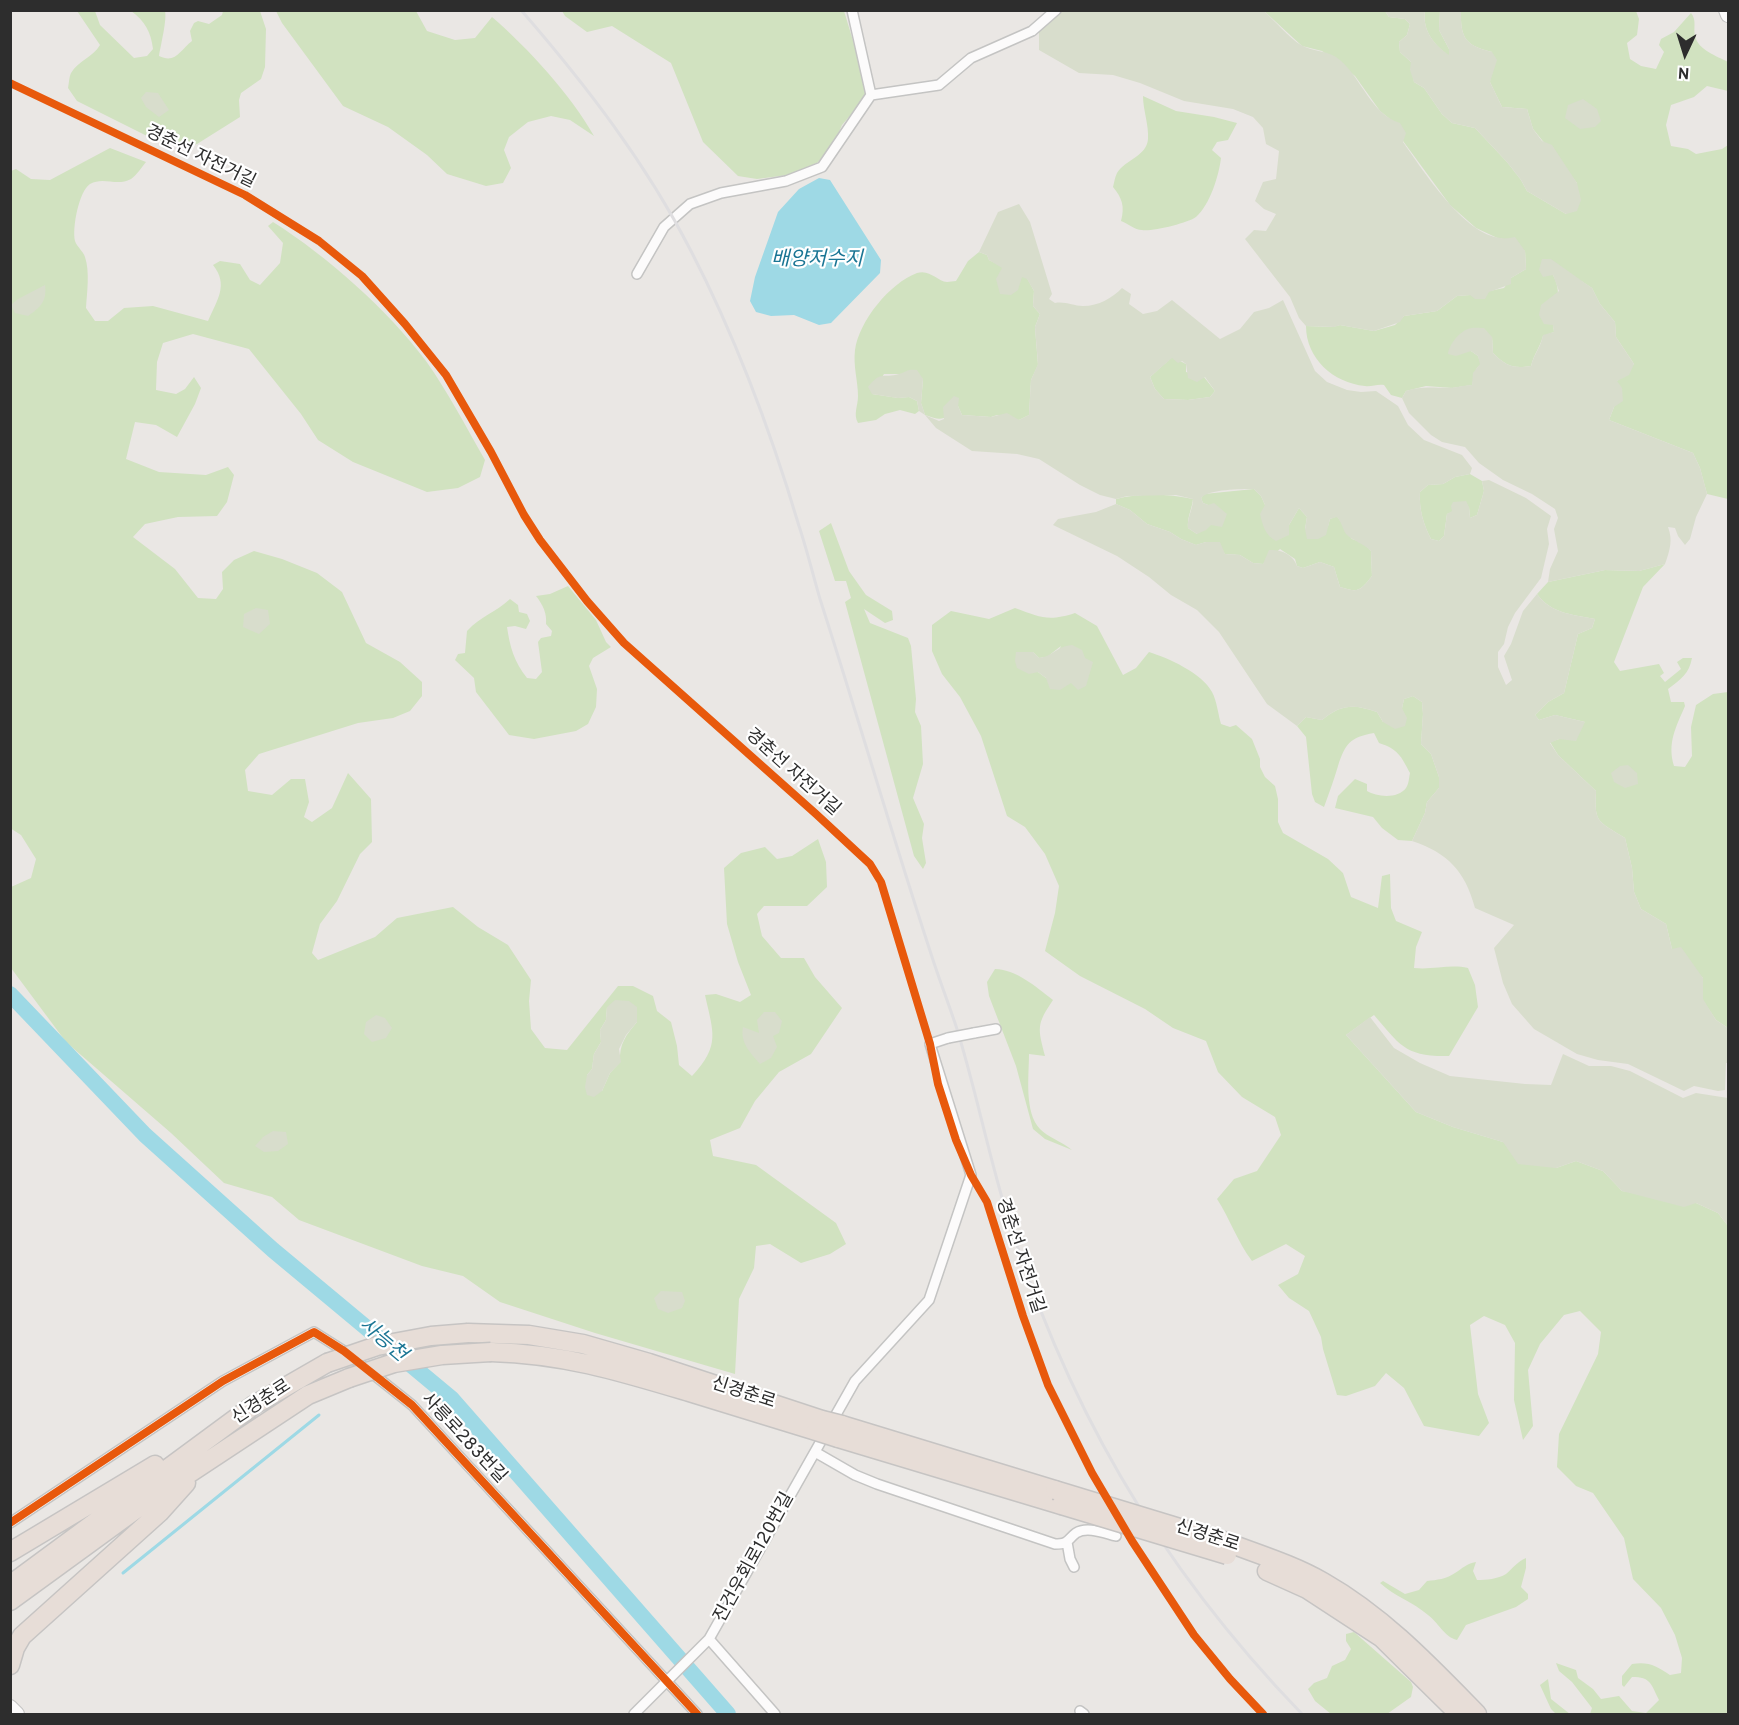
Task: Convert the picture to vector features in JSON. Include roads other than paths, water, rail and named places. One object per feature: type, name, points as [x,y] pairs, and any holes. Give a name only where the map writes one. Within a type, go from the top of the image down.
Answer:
[{"type":"highway","name":"신경춘로","points":[[10,1585],[262,1400],[327,1364],[377,1346],[431,1336],[468,1332],[529,1335],[582,1344],[650,1363],[840,1432],[1224,1548],[1322,1581],[1368,1611],[1426,1662],[1477,1714]]},
{"type":"highway","name":"신경춘로","points":[[10,1601],[146,1502],[308,1395],[394,1363],[442,1355],[490,1352],[547,1356],[618,1370],[819,1425]]},
{"type":"highway","points":[[10,1552],[192,1442],[220,1431]]},
{"type":"highway","points":[[10,1665],[15,1648],[22,1636],[160,1512],[203,1465]]},
{"type":"highway","name":"신경춘로","points":[[1224,1548],[1307,1589],[1382,1638],[1459,1714]]},
{"type":"highway","points":[[10,1634],[40,1618]]},
{"type":"street","points":[[636,274],[664,227],[690,204],[721,193],[786,181],[822,167],[871,95],[852,10]]},
{"type":"street","points":[[871,95],[939,85],[971,58],[1032,31],[1056,10]]},
{"type":"street","points":[[1726,10],[1728,15]]},
{"type":"street","name":"진건우회로120번길","points":[[775,1714],[710,1639],[855,1381],[929,1300],[972,1175],[930,1044],[948,1038],[996,1029]]},
{"type":"street","name":"사릉로283번길","points":[[10,1523],[223,1381],[314,1332],[344,1351],[412,1405],[697,1714]]},
{"type":"street","points":[[815,1452],[855,1475],[1055,1544],[1067,1542],[1077,1533],[1085,1530],[1116,1536]]},
{"type":"street","points":[[1067,1542],[1074,1568]]},
{"type":"street","points":[[634,1714],[710,1639]]},
{"type":"street","points":[[10,1707],[17,1714]]},
{"type":"water","name":"배양저수지","points":[[819,178],[830,180],[881,260],[880,273],[831,323],[819,325],[794,315],[771,316],[756,312],[750,301],[755,277],[778,212],[799,189]]},
{"type":"waterway","name":"사능천","points":[[10,994],[145,1135],[273,1250],[452,1399],[728,1714]]},
{"type":"waterway","points":[[123,1573],[319,1415]]},
{"type":"railway","points":[[521,10],[591,96],[655,187],[691,251],[738,351],[805,544],[905,872],[969,1069],[1003,1201],[1027,1274],[1054,1344],[1121,1476],[1160,1539],[1203,1599],[1250,1657],[1302,1714]]}]
